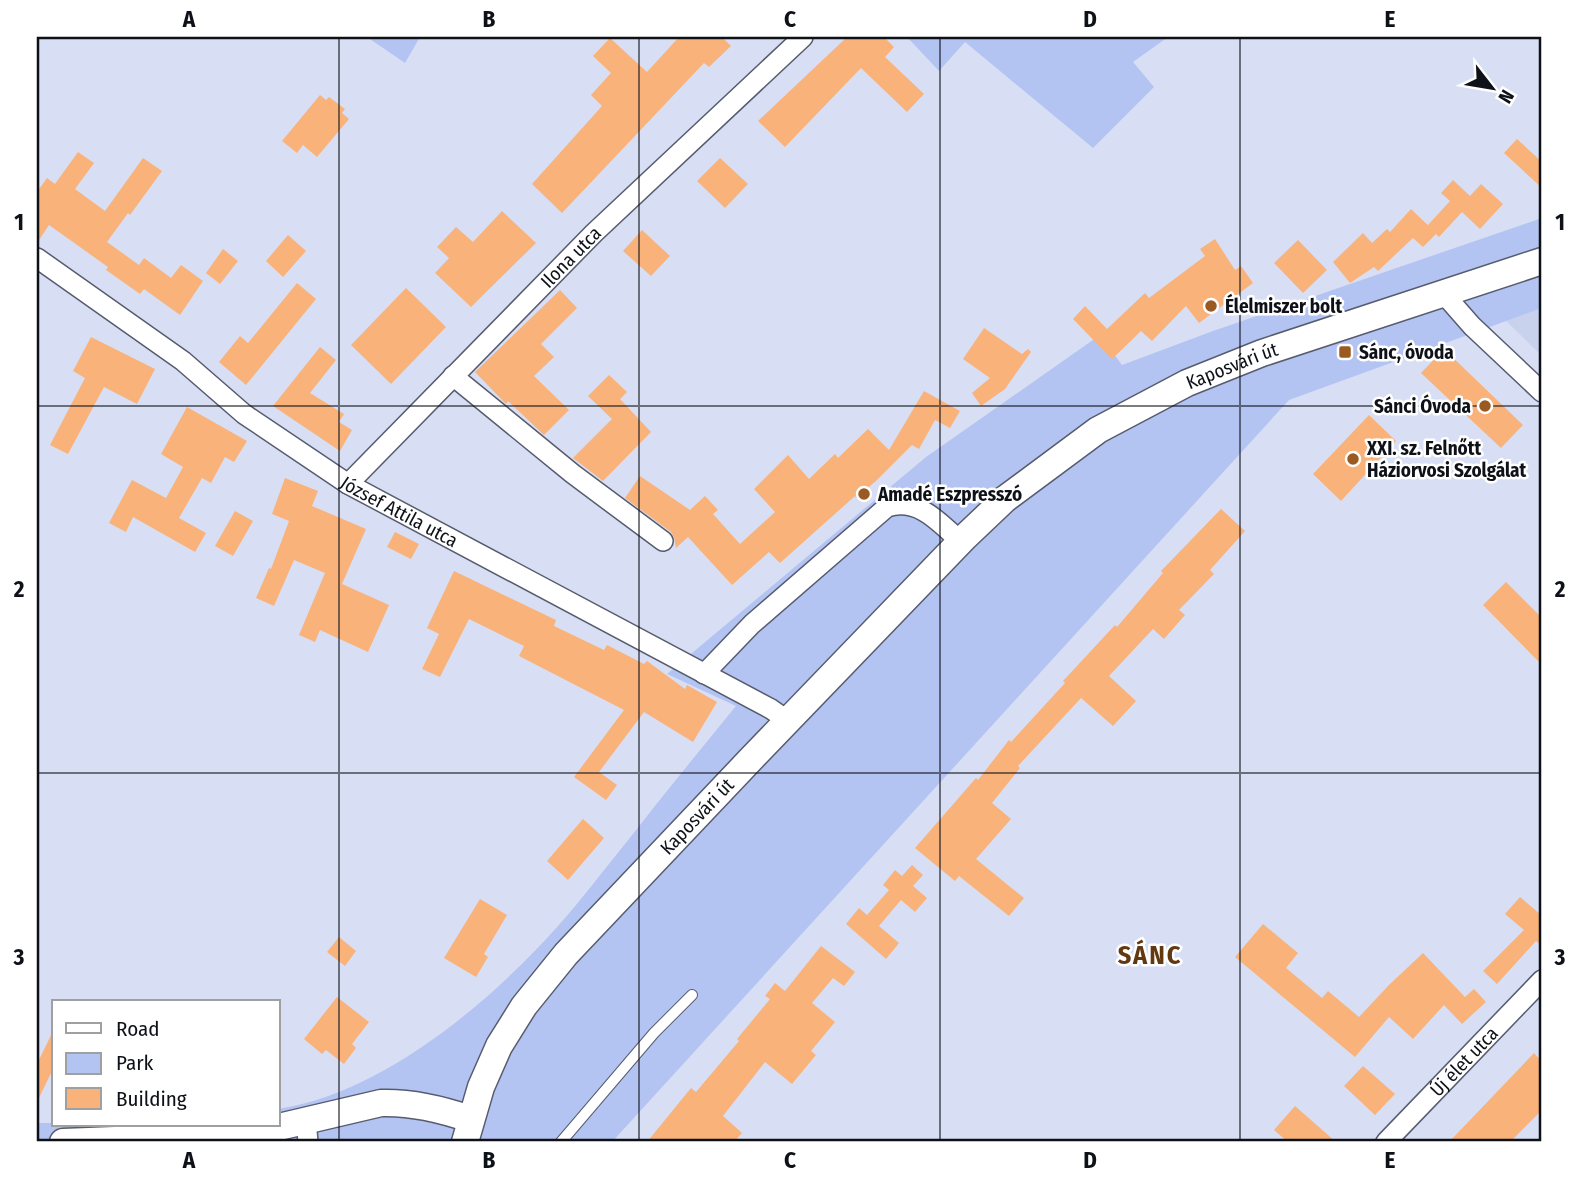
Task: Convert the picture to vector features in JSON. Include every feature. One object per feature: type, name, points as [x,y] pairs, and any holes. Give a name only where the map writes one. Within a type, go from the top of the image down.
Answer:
[{"type":"main road","name":"Kaposvári út","points":[[63,1142],[307,1132],[364,1105],[394,1102],[442,1109],[468,1130],[499,1046],[524,1006],[566,954],[1005,499],[1098,430],[1156,397],[1262,353],[1542,261]]},
{"type":"street","name":"Ilona utca","points":[[348,484],[594,233],[803,37]]},
{"type":"street","name":"József Attila utca","points":[[37,257],[183,361],[244,414],[348,484],[771,709],[788,721]]},
{"type":"street","points":[[1443,293],[1472,326],[1542,392]]},
{"type":"street","points":[[453,376],[573,474],[663,541]]},
{"type":"street","points":[[704,674],[752,624],[887,507],[907,503],[920,509],[961,542]]},
{"type":"street","name":"Új élet utca","points":[[1386,1142],[1542,980]]},
{"type":"lane","points":[[561,1142],[654,1033],[692,995]]},
{"type":"shaded area","points":[[1542,308],[1542,356],[1505,320]]},
{"type":"green space","points":[[367,37],[420,37],[405,63]]},
{"type":"green space","points":[[907,37],[1168,37],[1133,62],[1154,87],[1093,148],[965,42],[939,71]]},
{"type":"green space","points":[[1542,218],[1542,308],[1289,400],[612,1142],[37,1142],[37,1123],[52,1123],[52,1126],[280,1126],[280,1109],[317,1100],[356,1084],[395,1064],[432,1040],[500,985],[558,926],[736,706],[667,674],[926,457],[1100,335],[1122,365]]},
{"type":"building","points":[[679,37],[722,37],[731,46],[709,67],[704,63],[562,213],[532,184],[602,106],[591,95],[611,73],[593,56],[610,38],[647,72]]},
{"type":"building","points":[[847,37],[884,37],[894,47],[885,57],[924,94],[907,112],[861,68],[785,147],[758,121]]},
{"type":"building","points":[[320,95],[326,100],[329,97],[345,109],[342,113],[349,119],[317,157],[303,145],[297,153],[282,141]]},
{"type":"building","points":[[1517,139],[1542,162],[1542,188],[1504,153]]},
{"type":"building","points":[[78,152],[94,163],[75,189],[105,211],[143,158],[162,171],[107,242],[139,265],[144,258],[171,278],[181,265],[203,281],[180,315],[144,289],[140,294],[106,270],[108,267],[49,225],[37,243],[37,192],[47,178],[55,184]]},
{"type":"building","points":[[720,158],[748,184],[725,208],[697,181]]},
{"type":"building","points":[[1453,180],[1470,196],[1481,184],[1503,204],[1480,229],[1462,212],[1439,237],[1436,234],[1423,247],[1413,238],[1378,271],[1374,267],[1350,283],[1333,262],[1363,233],[1372,243],[1387,229],[1390,232],[1411,209],[1434,231],[1428,225],[1450,201],[1441,193]]},
{"type":"building","points":[[502,211],[536,243],[471,307],[435,273],[449,258],[437,247],[456,227],[473,242]]},
{"type":"building","points":[[642,230],[670,256],[651,276],[623,251]]},
{"type":"building","points":[[288,235],[306,251],[283,277],[266,261]]},
{"type":"building","points":[[1215,239],[1235,270],[1241,266],[1253,283],[1199,323],[1186,306],[1152,341],[1141,331],[1112,359],[1073,319],[1085,306],[1107,329],[1145,293],[1149,298],[1205,256],[1200,249]]},
{"type":"building","points":[[1298,240],[1327,270],[1303,293],[1274,263]]},
{"type":"building","points":[[223,249],[238,261],[220,284],[206,273]]},
{"type":"building","points":[[297,283],[316,299],[246,385],[219,362],[240,336],[248,343]]},
{"type":"building","points":[[406,288],[446,327],[391,384],[351,345]]},
{"type":"building","points":[[560,290],[577,308],[541,344],[554,357],[534,376],[569,410],[544,435],[508,401],[506,404],[475,372]]},
{"type":"building","points":[[984,328],[1022,354],[1028,349],[1031,352],[1005,389],[981,406],[972,393],[990,378],[963,359]]},
{"type":"building","points":[[91,337],[155,369],[137,404],[104,387],[68,454],[50,445],[85,378],[73,371]]},
{"type":"building","points":[[320,347],[336,360],[310,393],[344,414],[339,422],[352,430],[340,451],[273,406]]},
{"type":"building","points":[[1444,349],[1523,425],[1501,448],[1421,373]]},
{"type":"building","points":[[609,375],[627,392],[620,399],[651,432],[603,481],[573,458],[612,419],[588,396]]},
{"type":"building","points":[[924,391],[960,411],[950,428],[935,420],[919,449],[912,445],[877,480],[856,498],[855,496],[780,563],[769,552],[732,585],[688,537],[676,548],[671,532],[625,498],[640,476],[690,510],[705,496],[718,510],[713,514],[740,544],[775,512],[754,489],[788,455],[809,479],[835,454],[838,458],[868,429],[889,450]]},
{"type":"building","points":[[187,407],[247,441],[234,462],[225,457],[211,483],[202,478],[179,518],[206,533],[195,552],[133,517],[126,532],[109,523],[132,480],[166,498],[183,467],[161,454]]},
{"type":"building","name":"XXI. sz. Felnőtt Háziorvosi Szolgálat","points":[[1369,415],[1396,441],[1341,501],[1313,474]]},
{"type":"building","points":[[285,478],[318,491],[312,506],[366,529],[342,584],[389,605],[368,652],[320,630],[315,642],[299,635],[325,573],[294,560],[274,606],[256,598],[269,568],[271,569],[289,521],[272,514]]},
{"type":"building","points":[[1221,509],[1245,531],[1210,570],[1214,574],[1179,610],[1185,615],[1164,639],[1153,629],[1109,676],[1136,701],[1113,726],[1081,698],[1018,766],[1020,768],[992,803],[1011,819],[976,859],[1024,898],[1009,916],[959,876],[955,881],[915,848],[976,778],[978,780],[1009,740],[1011,742],[1115,625],[1117,627],[1163,573],[1161,571]]},
{"type":"building","points":[[235,511],[253,521],[233,556],[215,546]]},
{"type":"building","points":[[395,532],[419,544],[411,559],[387,547]]},
{"type":"building","points":[[454,571],[556,620],[554,626],[604,650],[607,645],[644,664],[647,661],[685,689],[687,685],[717,702],[693,742],[644,712],[599,772],[617,785],[606,800],[574,777],[624,710],[519,656],[524,646],[469,619],[440,677],[422,669],[439,634],[427,628]]},
{"type":"building","points":[[1506,582],[1542,618],[1542,665],[1483,605]]},
{"type":"building","points":[[583,819],[604,838],[568,880],[547,861]]},
{"type":"building","points":[[912,865],[923,875],[913,886],[927,898],[915,912],[901,900],[879,926],[899,943],[886,959],[846,924],[859,908],[867,915],[889,890],[883,885],[895,870],[902,876]]},
{"type":"building","points":[[1520,897],[1540,914],[1542,912],[1542,946],[1536,941],[1497,984],[1483,971],[1524,930],[1505,914]]},
{"type":"building","points":[[480,899],[507,915],[484,954],[488,957],[476,977],[444,958]]},
{"type":"building","points":[[1263,924],[1298,953],[1286,968],[1322,998],[1328,991],[1359,1017],[1423,953],[1465,997],[1474,989],[1486,1002],[1462,1024],[1444,1005],[1413,1039],[1389,1017],[1355,1057],[1235,957]]},
{"type":"building","points":[[339,937],[356,951],[345,966],[327,952]]},
{"type":"building","points":[[821,946],[855,972],[844,986],[833,978],[812,1003],[835,1022],[811,1051],[816,1055],[792,1084],[765,1062],[723,1116],[742,1133],[734,1142],[647,1142],[691,1088],[696,1092],[739,1041],[737,1039],[770,999],[765,996],[775,983],[785,991]]},
{"type":"building","points":[[337,997],[369,1022],[352,1044],[356,1048],[344,1064],[326,1050],[322,1054],[304,1039]]},
{"type":"building","points":[[52,1033],[52,1071],[37,1102],[37,1064]]},
{"type":"building","points":[[1534,1053],[1542,1062],[1542,1110],[1510,1142],[1449,1142]]},
{"type":"building","points":[[1363,1066],[1395,1094],[1375,1115],[1344,1086]]},
{"type":"building","points":[[1295,1106],[1336,1142],[1288,1142],[1274,1130]]},
{"type":"place","name":"Élelmiszer bolt","points":[[1211,306]]},
{"type":"place","name":"Sánc, óvoda","points":[[1345,352]]},
{"type":"place","name":"Sánci Óvoda","points":[[1485,406]]},
{"type":"place","name":"XXI. sz. Felnőtt Háziorvosi Szolgálat","points":[[1353,459]]},
{"type":"place","name":"Amadé Eszpresszó","points":[[864,494]]},
{"type":"district","name":"SÁNC","points":[[1150,955]]}]
